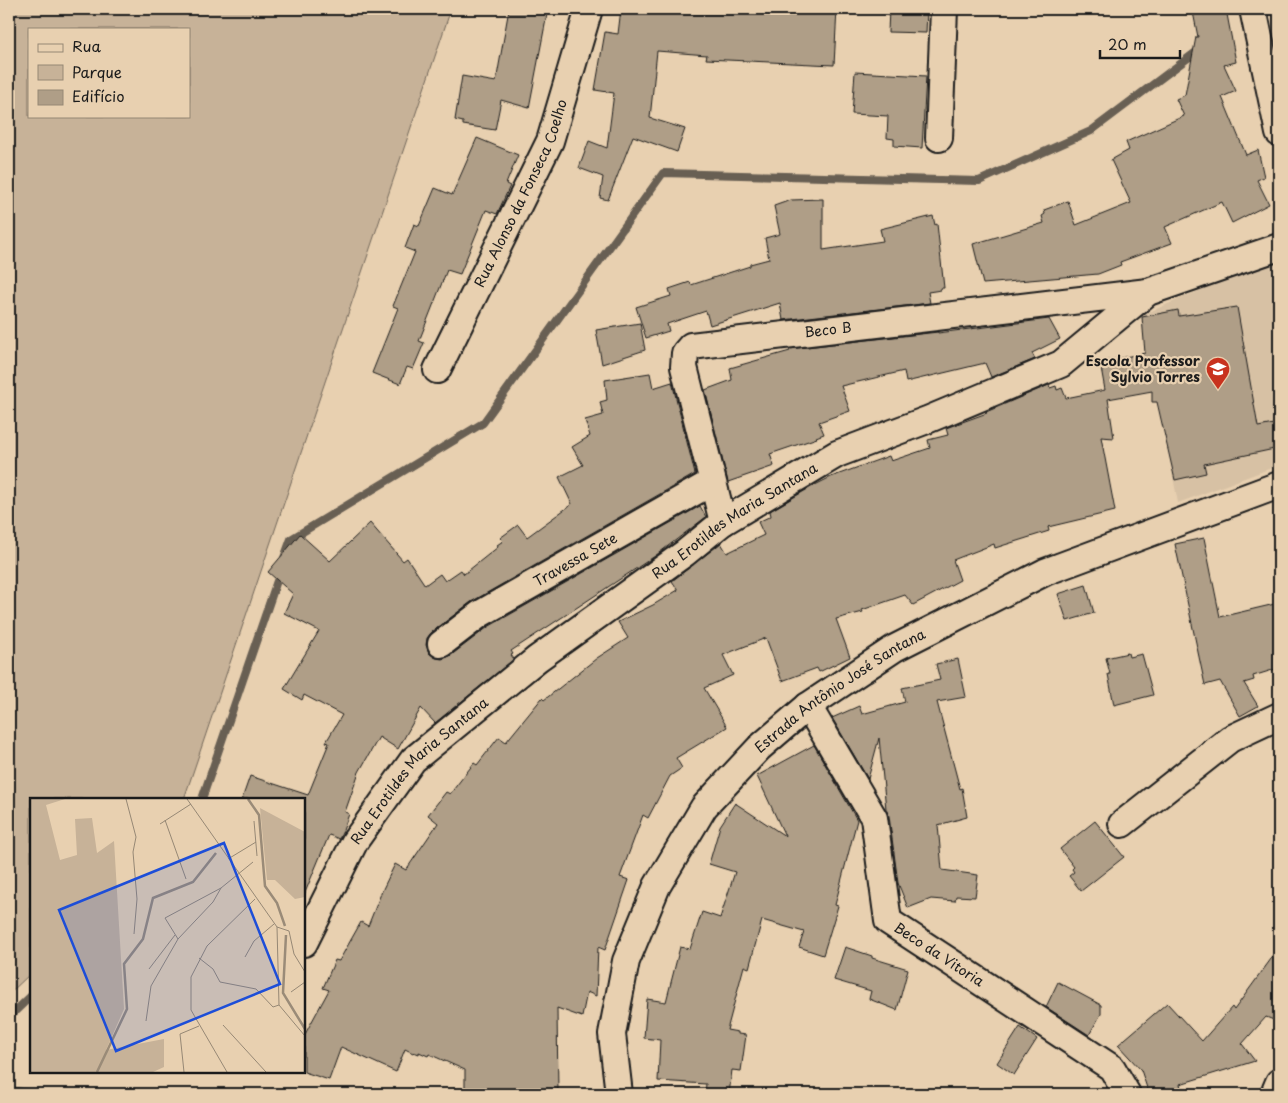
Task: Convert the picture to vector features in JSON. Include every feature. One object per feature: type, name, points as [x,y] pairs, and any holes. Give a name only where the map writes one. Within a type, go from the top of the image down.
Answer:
[{"type":"street","name":"Rua Alonso da Fonseca Coelho","points":[[437,370],[550,141],[588,9]]},
{"type":"street","points":[[939,138],[944,9]]},
{"type":"street","points":[[1253,9],[1278,119]]},
{"type":"street","name":"Rua Erotildes Maria Santana","points":[[305,941],[354,841],[413,760],[537,659],[685,552],[723,522],[837,454],[928,420],[1061,364],[1148,292],[1279,247]]},
{"type":"street","name":"Beco B","points":[[723,522],[684,367],[685,353],[691,346],[1148,292]]},
{"type":"street","name":"Travessa Sete","points":[[441,644],[480,614],[712,482]]},
{"type":"street","name":"Estrada Antônio José Santana","points":[[619,1094],[612,1034],[626,961],[657,886],[704,807],[759,748],[808,706],[895,648],[1045,572],[1279,485]]},
{"type":"street","name":"Beco da Vitoria","points":[[808,706],[874,818],[888,921],[1112,1068],[1127,1094]]},
{"type":"street","points":[[1122,824],[1230,739],[1279,716]]},
{"type":"street","points":[[1274,1094],[1279,1082]]},
{"type":"shaded area","name":"Escola Professor Sylvio Torres","points":[[1279,257],[1279,465],[1178,503],[1142,315]]},
{"type":"green space","points":[[9,9],[451,9],[184,798],[30,798],[30,974],[9,994]]},
{"type":"green space","points":[[9,1086],[53,1094],[9,1094]]},
{"type":"building","points":[[509,9],[548,9],[529,108],[501,100],[495,130],[463,125],[463,122],[455,120],[462,76],[496,82]]},
{"type":"building","points":[[621,9],[641,11],[641,9],[837,9],[834,65],[706,59],[707,55],[657,51],[650,118],[685,129],[677,152],[633,136],[608,200],[600,198],[603,177],[579,168],[589,141],[607,148],[614,93],[595,90],[605,32],[618,34]]},
{"type":"building","points":[[889,9],[927,9],[926,33],[888,32]]},
{"type":"building","points":[[1195,9],[1226,9],[1236,62],[1224,65],[1236,91],[1222,97],[1246,155],[1258,150],[1264,177],[1257,180],[1269,204],[1232,223],[1222,202],[1165,227],[1172,243],[1120,262],[1121,265],[1098,274],[983,284],[973,244],[1044,223],[1042,216],[1045,214],[1044,210],[1068,201],[1076,225],[1131,203],[1111,160],[1129,150],[1126,142],[1184,116],[1176,99],[1185,95],[1196,37],[1198,37],[1193,12],[1196,12]]},
{"type":"building","points":[[855,72],[926,76],[922,148],[894,146],[894,139],[887,138],[888,116],[852,114]]},
{"type":"building","points":[[477,138],[518,155],[506,184],[510,186],[497,214],[486,210],[460,274],[447,270],[419,341],[424,343],[413,369],[407,367],[400,384],[372,373],[398,308],[393,306],[415,252],[405,248],[414,224],[419,226],[435,188],[452,195]]},
{"type":"building","points":[[823,199],[823,250],[883,241],[880,229],[933,216],[935,225],[937,224],[944,288],[928,292],[930,303],[783,320],[780,303],[710,325],[706,311],[667,324],[669,331],[646,338],[636,307],[671,296],[669,289],[690,282],[691,285],[769,259],[765,238],[780,234],[774,206],[791,200]]},
{"type":"building","points":[[1237,307],[1258,427],[1279,423],[1279,448],[1204,464],[1206,473],[1175,480],[1157,402],[1152,402],[1152,391],[1108,399],[1114,438],[1101,437],[1115,511],[1048,527],[1049,531],[995,548],[994,544],[953,560],[960,580],[913,605],[905,595],[862,610],[863,612],[836,619],[850,657],[819,672],[817,668],[782,681],[766,638],[723,655],[733,675],[704,688],[727,727],[676,758],[682,768],[670,776],[648,818],[643,815],[620,877],[629,880],[605,950],[598,947],[596,996],[587,992],[582,1017],[557,1008],[558,1094],[465,1094],[465,1070],[429,1054],[428,1056],[419,1052],[419,1054],[413,1053],[405,1049],[396,1072],[341,1047],[329,1080],[305,1072],[305,1034],[329,990],[323,988],[335,960],[339,961],[361,922],[368,926],[395,864],[406,870],[438,823],[428,815],[446,792],[450,794],[474,763],[477,765],[499,737],[506,742],[542,698],[544,700],[597,658],[628,638],[618,622],[678,590],[672,581],[721,543],[727,553],[764,535],[758,522],[771,516],[770,511],[831,477],[889,456],[891,461],[930,448],[928,440],[948,435],[946,428],[987,413],[1049,385],[1050,388],[1056,386],[1057,390],[1062,388],[1066,398],[1105,390],[1100,362],[1145,353],[1142,317],[1178,310],[1179,316]]},
{"type":"building","points":[[1049,319],[1060,339],[1032,353],[1035,359],[991,377],[985,363],[906,382],[904,371],[841,386],[850,411],[819,422],[824,434],[770,454],[774,466],[728,482],[705,390],[732,380],[730,368],[790,351],[789,349]]},
{"type":"building","points":[[640,323],[645,350],[602,364],[596,330]]},
{"type":"building","points":[[650,373],[653,388],[672,382],[695,474],[471,602],[427,638],[426,645],[429,653],[436,658],[442,659],[450,656],[488,627],[700,506],[706,517],[655,556],[511,651],[514,659],[435,723],[421,708],[398,749],[379,737],[359,772],[345,812],[349,814],[342,833],[339,839],[329,835],[305,893],[305,798],[242,798],[250,776],[308,795],[329,743],[326,742],[342,715],[304,695],[302,700],[284,689],[319,631],[284,613],[293,594],[268,572],[300,534],[330,561],[370,523],[403,561],[407,558],[425,585],[440,574],[445,581],[461,570],[464,574],[498,547],[497,545],[503,541],[500,538],[518,525],[527,537],[572,504],[559,477],[583,465],[572,447],[590,436],[585,420],[603,415],[600,402],[607,400],[605,380]]},
{"type":"building","points":[[1204,538],[1220,617],[1279,603],[1279,668],[1253,676],[1254,680],[1244,683],[1258,706],[1240,716],[1220,681],[1205,685],[1175,544]]},
{"type":"building","points":[[1086,585],[1094,613],[1067,621],[1058,594]]},
{"type":"building","points":[[1128,653],[1129,657],[1142,654],[1153,695],[1114,705],[1106,658]]},
{"type":"building","points":[[958,659],[966,697],[937,702],[960,789],[962,788],[967,817],[938,825],[942,870],[978,875],[975,897],[956,896],[955,901],[931,899],[908,908],[898,883],[889,816],[886,809],[879,738],[868,779],[832,718],[859,706],[862,714],[905,702],[902,688],[940,680],[936,664]]},
{"type":"building","points":[[814,745],[857,820],[835,905],[838,906],[823,955],[799,947],[804,932],[762,920],[749,968],[744,966],[727,1030],[746,1035],[741,1071],[732,1070],[729,1094],[705,1094],[706,1084],[658,1081],[660,1040],[644,1038],[647,999],[666,1002],[680,947],[690,949],[702,912],[720,918],[735,872],[709,864],[720,826],[735,803],[785,836],[757,776]]},
{"type":"building","points":[[1095,821],[1124,857],[1081,891],[1069,876],[1074,872],[1072,869],[1074,867],[1060,849]]},
{"type":"building","points":[[845,947],[908,969],[897,1010],[869,999],[871,991],[834,980]]},
{"type":"building","points":[[1279,948],[1279,1022],[1266,1017],[1242,1044],[1255,1061],[1180,1084],[1183,1094],[1149,1094],[1141,1070],[1118,1045],[1167,1003],[1202,1041],[1232,1007],[1234,1010]]},
{"type":"building","points":[[1058,982],[1101,1005],[1101,1014],[1089,1035],[1046,1007]]},
{"type":"building","points":[[1020,1027],[1037,1039],[1014,1075],[997,1063]]},
{"type":"waterway","points":[[284,558],[291,539],[483,423],[663,173],[979,181],[1091,131],[1200,49]]},
{"type":"waterway","points":[[202,798],[280,572]]},
{"type":"waterway","points":[[9,1017],[30,997]]},
{"type":"place","name":"Escola Professor Sylvio Torres","points":[[1218,390]]}]
